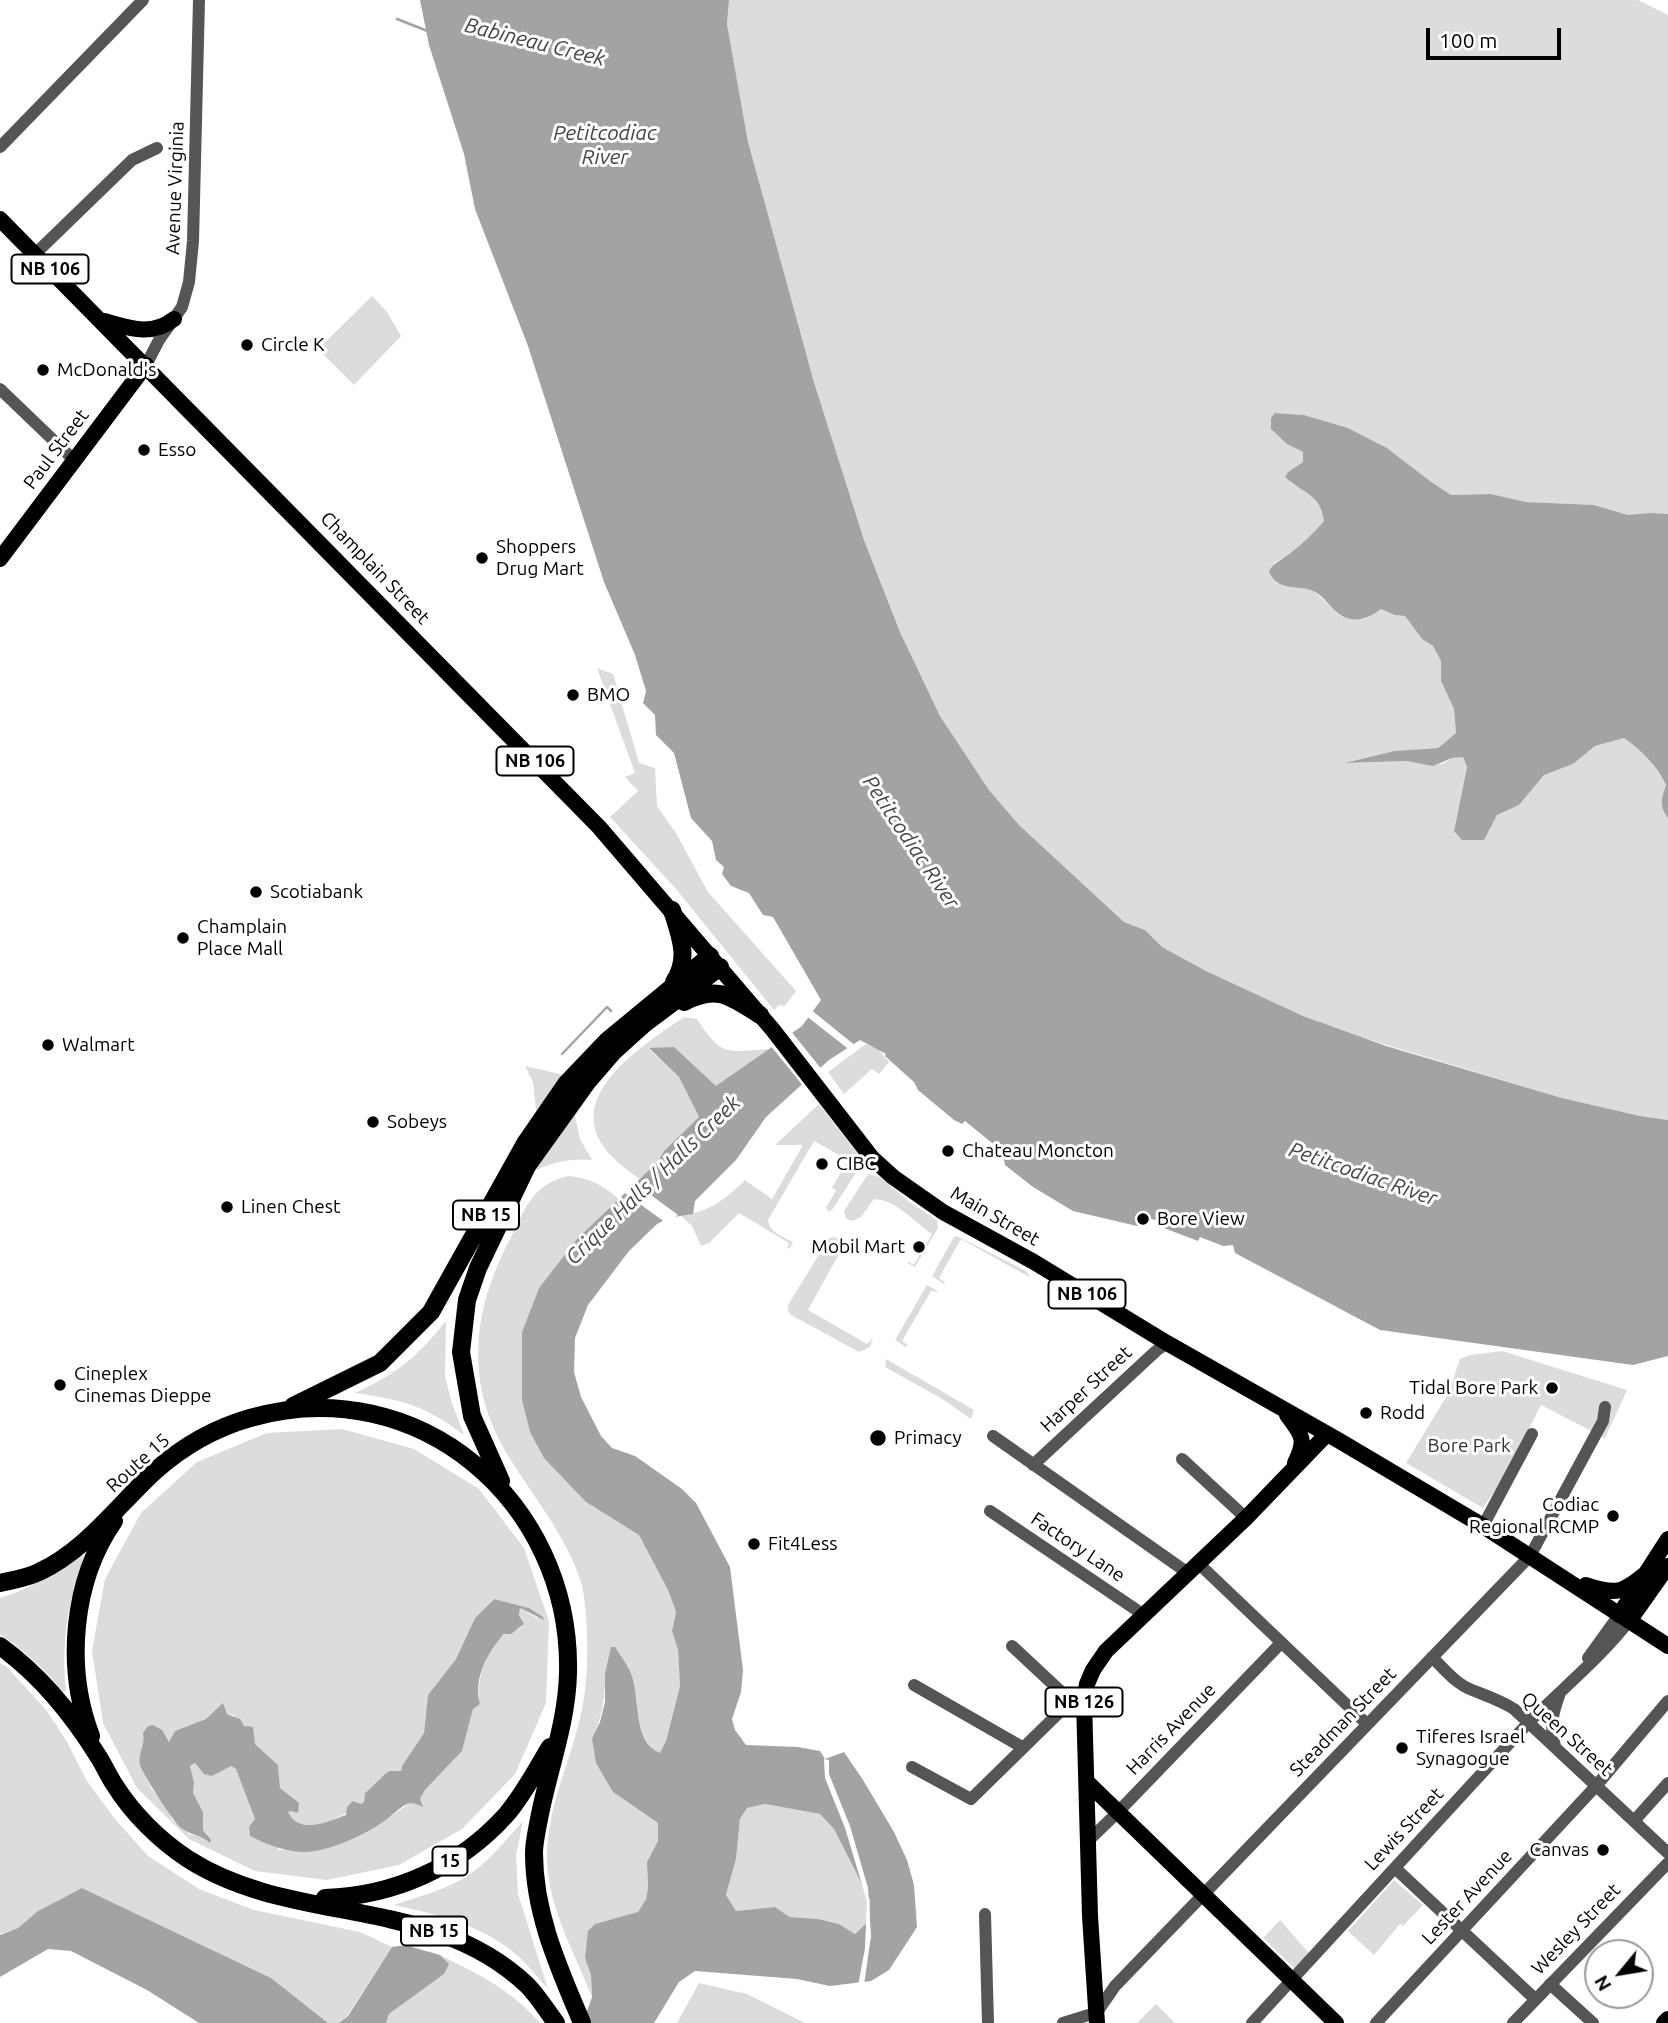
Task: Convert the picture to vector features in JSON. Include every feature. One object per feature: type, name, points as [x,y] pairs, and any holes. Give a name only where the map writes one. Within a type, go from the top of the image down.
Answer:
[{"type":"highway","points":[[667,992],[681,971],[684,949],[672,910]]},
{"type":"highway","name":"NB 15","points":[[283,1410],[380,1363],[431,1312],[526,1142],[566,1084],[607,1041],[667,992],[715,962]]},
{"type":"highway","name":"NB 15","points":[[507,1494],[472,1416],[461,1352],[467,1300],[478,1268],[527,1166],[587,1081],[613,1052],[715,962]]},
{"type":"highway","points":[[644,1024],[697,995],[710,992],[727,994],[760,1015]]},
{"type":"highway","name":"Route 15","points":[[0,1583],[39,1572],[65,1555],[105,1523],[155,1472],[183,1449],[248,1418],[283,1410],[319,1408],[354,1410],[389,1418],[422,1430],[454,1447],[482,1469],[507,1494],[538,1541],[558,1594],[568,1646],[560,1729]]},
{"type":"highway","points":[[98,1755],[86,1723],[79,1690],[76,1656],[78,1622],[84,1588],[95,1556],[130,1498]]},
{"type":"highway","name":"NB 15","points":[[0,1646],[26,1665],[56,1698],[98,1755],[115,1786],[135,1813],[178,1852],[217,1875],[249,1888],[407,1922],[459,1940],[495,1960],[528,1986],[556,2023]]},
{"type":"highway","name":"NB 15","points":[[560,1729],[533,1851],[537,1900],[552,1948],[580,2019]]},
{"type":"highway","name":"15","points":[[283,1896],[314,1899],[376,1893],[405,1884],[443,1866],[485,1836],[507,1814],[526,1789],[560,1729]]},
{"type":"main road","name":"Champlain Street","points":[[0,219],[101,320],[149,361],[599,827],[715,962]]},
{"type":"main road","points":[[101,320],[141,330],[158,328],[174,318]]},
{"type":"main road","name":"Paul Street","points":[[0,559],[149,361]]},
{"type":"main road","name":"Main Street","points":[[715,962],[773,1030],[872,1158],[893,1177],[943,1212],[1034,1262],[1167,1343],[1327,1434]]},
{"type":"main road","points":[[1282,1409],[1302,1436],[1303,1448],[1289,1474]]},
{"type":"main road","name":"NB 106","points":[[1327,1434],[1483,1526],[1668,1646]]},
{"type":"main road","name":"NB 126","points":[[1095,2020],[1087,1782],[1077,1701],[1106,1651],[1246,1518],[1327,1434]]},
{"type":"main road","points":[[1624,1618],[1668,1539]]},
{"type":"main road","points":[[1624,1618],[1668,1566]]},
{"type":"main road","points":[[1564,1578],[1604,1591],[1619,1592],[1649,1571]]},
{"type":"main road","points":[[1087,1782],[1336,2023]]},
{"type":"main road","points":[[1664,2023],[1668,2019]]},
{"type":"street","points":[[0,147],[143,0]]},
{"type":"street","name":"Avenue Virginia","points":[[149,361],[186,297],[192,256],[199,0]]},
{"type":"street","points":[[35,254],[132,160],[157,148]]},
{"type":"street","points":[[0,389],[74,460]]},
{"type":"street","name":"Harper Street","points":[[1033,1465],[1167,1343]]},
{"type":"street","name":"Steadman Street","points":[[1095,2020],[1115,1986],[1530,1556],[1603,1421],[1605,1407]]},
{"type":"street","points":[[1483,1526],[1532,1434]]},
{"type":"street","points":[[993,1436],[1033,1465],[1193,1568],[1281,1643],[1367,1724]]},
{"type":"street","points":[[1182,1459],[1246,1518]]},
{"type":"street","name":"Factory Lane","points":[[990,1511],[1144,1615]]},
{"type":"street","name":"Lewis Street","points":[[1252,2023],[1529,1722],[1576,1675],[1608,1649],[1624,1618]]},
{"type":"street","name":"Harris Avenue","points":[[1088,1841],[1281,1643]]},
{"type":"street","points":[[912,1767],[971,1799],[1022,1747],[1077,1701],[1012,1646]]},
{"type":"street","name":"Queen Street","points":[[1432,1657],[1456,1681],[1470,1690],[1499,1699],[1529,1722],[1668,1853]]},
{"type":"street","points":[[914,1685],[1022,1747]]},
{"type":"street","points":[[1555,1746],[1551,1721],[1561,1690]]},
{"type":"street","name":"Lester Avenue","points":[[1376,2023],[1596,1786],[1668,1701]]},
{"type":"street","points":[[1634,1821],[1667,1784]]},
{"type":"street","name":"Wesley Street","points":[[1513,2023],[1668,1863]]},
{"type":"street","points":[[1395,1868],[1535,2000]]},
{"type":"street","points":[[985,1914],[988,2023]]},
{"type":"street","points":[[1550,1984],[1593,2023]]},
{"type":"street","points":[[1063,2023],[1095,2020]]},
{"type":"green space","points":[[729,0],[1638,0],[1668,15],[1668,514],[1628,515],[1594,505],[1526,502],[1491,494],[1451,495],[1387,448],[1348,428],[1304,415],[1275,413],[1287,444],[1303,452],[1303,462],[1288,472],[1291,483],[1313,498],[1324,521],[1301,544],[1274,563],[1276,583],[1313,590],[1339,615],[1351,619],[1364,619],[1381,609],[1405,616],[1422,639],[1433,646],[1441,661],[1441,681],[1454,709],[1456,733],[1438,748],[1350,763],[1407,761],[1442,764],[1452,758],[1463,757],[1467,767],[1454,831],[1489,832],[1497,815],[1519,805],[1544,775],[1573,764],[1595,746],[1624,738],[1642,753],[1658,772],[1666,785],[1662,802],[1668,818],[1668,1120],[1562,1098],[1347,1033],[1303,1016],[1206,971],[1162,947],[1145,930],[1124,922],[1019,825],[989,790],[940,716],[900,632],[864,540],[813,379],[748,142],[727,24]]},
{"type":"green space","points":[[372,296],[387,312],[401,336],[354,385],[318,349]]},
{"type":"green space","points":[[597,668],[613,674],[639,763],[655,768],[657,806],[676,833],[708,892],[796,991],[785,1006],[779,1005],[774,1010],[676,889],[610,817],[638,791],[625,777],[635,773]]},
{"type":"green space","points":[[684,1017],[697,1019],[713,1040],[726,1049],[769,1049],[716,1087],[674,1047],[649,1049],[679,1077],[699,1117],[664,1151],[654,1168],[639,1179],[613,1157],[600,1141],[594,1122],[596,1103],[604,1086],[618,1069]]},
{"type":"green space","points":[[866,1044],[877,1048],[889,1062],[879,1074],[872,1069],[844,1094],[828,1072]]},
{"type":"green space","points":[[525,1066],[564,1075],[536,1111],[533,1082]]},
{"type":"green space","points":[[819,1104],[861,1158],[859,1168],[832,1210],[829,1212],[826,1208],[836,1190],[832,1188],[848,1160],[814,1141],[768,1220],[774,1231],[793,1242],[789,1249],[789,1243],[739,1213],[709,1243],[701,1246],[692,1226],[681,1216],[716,1204],[745,1180],[772,1199],[803,1145],[775,1145]]},
{"type":"green space","points":[[574,1110],[580,1139],[592,1160],[562,1161],[534,1171]]},
{"type":"green space","points":[[868,1174],[880,1177],[908,1201],[937,1220],[938,1228],[915,1267],[907,1263],[914,1265],[932,1234],[898,1207],[874,1199],[861,1217],[852,1221],[846,1219],[844,1211]]},
{"type":"green space","points":[[568,1176],[595,1183],[619,1199],[577,1239],[539,1288],[522,1332],[522,1400],[530,1432],[544,1457],[586,1502],[639,1535],[668,1590],[676,1612],[672,1631],[678,1650],[680,1686],[660,1754],[645,1740],[641,1729],[631,1673],[605,1674],[603,1707],[592,1738],[613,1792],[658,1823],[658,1841],[647,1862],[646,1899],[637,1913],[595,1924],[585,1958],[591,1975],[592,1997],[556,1908],[547,1852],[552,1812],[584,1698],[587,1648],[584,1597],[568,1550],[495,1431],[480,1383],[478,1359],[479,1336],[489,1289],[524,1210],[545,1186]]},
{"type":"green space","points":[[957,1236],[1026,1271],[1031,1278],[961,1239],[939,1278],[944,1284],[932,1276]]},
{"type":"green space","points":[[834,1237],[845,1243],[808,1310],[867,1344],[873,1338],[870,1347],[859,1352],[788,1311],[788,1305],[829,1238]]},
{"type":"green space","points":[[927,1285],[939,1292],[931,1291],[902,1341],[908,1345],[906,1347],[895,1340]]},
{"type":"green space","points":[[446,1321],[445,1377],[464,1435],[425,1410],[387,1398],[355,1393],[405,1363]]},
{"type":"green space","name":"Bore Park","points":[[1502,1351],[1627,1390],[1605,1438],[1541,1405],[1506,1474],[1483,1508],[1406,1463],[1448,1394],[1460,1359]]},
{"type":"green space","points":[[886,1359],[974,1410],[971,1419],[944,1400],[885,1367]]},
{"type":"green space","points":[[342,1429],[414,1449],[479,1489],[524,1548],[549,1621],[546,1703],[515,1774],[462,1829],[399,1865],[327,1880],[255,1871],[189,1839],[137,1788],[103,1723],[92,1651],[105,1579],[141,1513],[197,1462],[267,1433]],"holes":[[[493,1599],[529,1608],[539,1616],[537,1618],[520,1608],[519,1614],[524,1624],[498,1639],[487,1656],[479,1687],[480,1704],[473,1709],[462,1751],[425,1790],[420,1799],[408,1804],[379,1825],[303,1852],[279,1850],[255,1819],[236,1769],[231,1766],[200,1768],[195,1763],[190,1766],[194,1782],[192,1793],[203,1812],[203,1830],[207,1834],[205,1838],[189,1834],[172,1820],[168,1809],[151,1788],[139,1761],[145,1742],[171,1742],[175,1731],[206,1719],[223,1704],[227,1714],[234,1715],[255,1744],[278,1765],[280,1788],[298,1813],[291,1810],[288,1812],[295,1820],[304,1825],[314,1825],[336,1819],[364,1802],[365,1793],[385,1777],[401,1771],[424,1733],[428,1695],[456,1659],[475,1618]]]},
{"type":"green space","points":[[82,1555],[84,1557],[67,1622],[64,1655],[66,1690],[63,1692],[34,1661],[0,1634],[0,1598],[43,1580]]},
{"type":"green space","points":[[0,1663],[6,1666],[47,1711],[87,1781],[115,1819],[148,1856],[199,1889],[254,1910],[360,1932],[392,1947],[347,2016],[339,2023],[328,2023],[271,1978],[82,1888],[38,1911],[18,1928],[0,1934]]},
{"type":"green space","points":[[765,1804],[820,1814],[834,1829],[870,1900],[870,1920],[855,1934],[839,1924],[790,1917],[775,1907],[736,1911],[726,1895],[736,1859],[740,1819],[747,1808]]},
{"type":"green space","points":[[523,1821],[516,1855],[518,1894],[548,1989],[518,1956],[490,1936],[444,1917],[394,1905],[442,1889],[469,1875],[491,1856]]},
{"type":"green space","points":[[1394,1880],[1423,1905],[1403,1926],[1400,1924],[1374,1955],[1348,1931]]},
{"type":"green space","points":[[1280,1920],[1309,1953],[1295,1969],[1263,1938]]},
{"type":"green space","points":[[440,1955],[506,1992],[540,2023],[386,2023],[389,2014],[444,1974],[448,1964]]},
{"type":"green space","points":[[699,1983],[747,1994],[805,2023],[677,2023]]},
{"type":"green space","points":[[1156,2004],[1175,2023],[1137,2023]]},
{"type":"water","name":"Petitcodiac River","points":[[420,0],[729,0],[727,24],[748,142],[813,379],[864,540],[900,632],[940,716],[989,790],[1019,825],[1124,922],[1145,930],[1162,947],[1206,971],[1303,1016],[1386,1046],[1562,1098],[1668,1120],[1668,1356],[1633,1365],[1380,1330],[1235,1253],[1233,1245],[1223,1246],[1200,1237],[1198,1241],[1156,1225],[1157,1221],[1142,1215],[1137,1226],[1073,1211],[1033,1187],[1005,1165],[1002,1151],[965,1121],[962,1124],[954,1120],[918,1090],[914,1082],[885,1056],[886,1054],[860,1040],[829,1060],[766,1117],[736,1160],[695,1201],[693,1214],[668,1218],[657,1224],[629,1251],[588,1305],[575,1338],[574,1372],[581,1397],[601,1436],[612,1448],[635,1456],[682,1489],[696,1503],[730,1567],[743,1670],[741,1692],[732,1719],[735,1730],[746,1745],[798,1747],[820,1751],[825,1759],[844,1752],[894,1832],[907,1860],[914,1885],[917,1927],[889,1970],[871,1981],[830,1986],[797,1979],[695,1971],[679,1982],[654,2023],[581,2023],[592,1997],[591,1975],[585,1958],[588,1931],[595,1924],[638,1912],[646,1899],[648,1888],[647,1862],[658,1841],[658,1823],[613,1792],[596,1763],[592,1738],[605,1702],[605,1674],[611,1647],[615,1647],[633,1681],[638,1717],[645,1739],[660,1753],[666,1741],[680,1686],[678,1650],[672,1631],[676,1612],[668,1590],[639,1535],[586,1502],[544,1458],[530,1432],[522,1400],[522,1332],[539,1288],[577,1239],[654,1168],[664,1151],[699,1117],[679,1077],[649,1048],[674,1047],[716,1086],[802,1026],[821,1000],[773,917],[763,915],[749,893],[731,886],[722,874],[724,867],[716,860],[712,841],[691,818],[674,753],[656,735],[655,715],[643,703],[646,691],[635,655],[604,582],[528,346],[475,209],[464,154],[429,45]],"holes":[[[765,1804],[820,1814],[834,1829],[870,1900],[870,1920],[855,1934],[839,1924],[790,1917],[775,1907],[736,1911],[726,1895],[736,1859],[740,1819],[747,1808]]]},
{"type":"water","points":[[1275,413],[1304,415],[1348,428],[1387,448],[1451,495],[1491,494],[1526,502],[1594,505],[1628,515],[1668,514],[1668,818],[1662,806],[1666,785],[1663,778],[1648,759],[1624,738],[1595,746],[1573,764],[1544,775],[1519,805],[1497,815],[1484,840],[1462,840],[1454,831],[1467,767],[1463,757],[1452,758],[1433,766],[1407,761],[1345,763],[1395,751],[1438,748],[1456,733],[1454,709],[1441,681],[1441,661],[1433,646],[1422,639],[1405,616],[1381,609],[1366,617],[1350,619],[1339,614],[1317,593],[1281,584],[1272,577],[1269,571],[1273,566],[1324,521],[1314,499],[1285,477],[1303,462],[1303,452],[1287,444],[1271,429],[1271,418]]},
{"type":"water","points":[[494,1599],[529,1608],[544,1620],[520,1608],[519,1615],[524,1624],[511,1634],[504,1634],[492,1649],[478,1685],[480,1704],[473,1709],[462,1751],[425,1790],[420,1799],[423,1807],[407,1804],[372,1829],[332,1847],[312,1852],[289,1850],[250,1836],[249,1827],[255,1819],[236,1769],[231,1766],[212,1776],[204,1774],[195,1763],[190,1766],[194,1782],[193,1793],[203,1812],[203,1830],[211,1840],[210,1843],[177,1824],[142,1770],[140,1757],[143,1733],[148,1726],[153,1725],[162,1730],[169,1742],[175,1731],[206,1719],[223,1703],[227,1714],[240,1719],[244,1726],[253,1727],[255,1744],[278,1765],[280,1788],[299,1803],[298,1813],[288,1812],[293,1819],[299,1823],[314,1825],[346,1815],[347,1807],[353,1801],[361,1804],[364,1802],[365,1793],[386,1773],[401,1771],[424,1733],[428,1695],[456,1659],[475,1618]]},
{"type":"water","points":[[82,1888],[271,1978],[328,2023],[199,2023],[147,1990],[71,1951],[48,1949],[0,1977],[0,1935],[18,1928],[38,1911]]},
{"type":"water","points":[[405,1945],[440,1955],[449,1964],[444,1974],[389,2014],[386,2023],[339,2023],[348,2016],[392,1947]]},
{"type":"pier","points":[[810,1009],[857,1047],[851,1051],[805,1015]]},
{"type":"pier","points":[[790,1030],[823,1071],[804,1087],[770,1045]]},
{"type":"pier","points":[[632,1181],[678,1215],[666,1223],[622,1191]]},
{"type":"pier","points":[[824,1759],[829,1760],[829,1774],[850,1826],[868,1888],[871,1936],[864,1985],[858,1986],[865,1948],[867,1901],[845,1828],[825,1778]]},
{"type":"waterway","name":"Babineau Creek","points":[[397,19],[430,32]]},
{"type":"waterway","points":[[562,1054],[607,1007],[611,1011]]},
{"type":"place","name":"Circle K","points":[[247,345]]},
{"type":"place","name":"McDonald's","points":[[43,370]]},
{"type":"place","name":"Esso","points":[[144,450]]},
{"type":"place","name":"Shoppers Drug Mart","points":[[482,558]]},
{"type":"place","name":"BMO","points":[[573,695]]},
{"type":"place","name":"Scotiabank","points":[[256,892]]},
{"type":"place","name":"Champlain Place Mall","points":[[183,938]]},
{"type":"place","name":"Walmart","points":[[48,1045]]},
{"type":"place","name":"Sobeys","points":[[373,1122]]},
{"type":"place","name":"Chateau Moncton","points":[[948,1151]]},
{"type":"place","name":"CIBC","points":[[822,1164]]},
{"type":"place","name":"Linen Chest","points":[[227,1207]]},
{"type":"place","name":"Bore View","points":[[1143,1219]]},
{"type":"place","name":"Mobil Mart","points":[[919,1247]]},
{"type":"place","name":"Cineplex Cinemas Dieppe","points":[[60,1385]]},
{"type":"place","name":"Tidal Bore Park","points":[[1552,1388]]},
{"type":"place","name":"Rodd","points":[[1366,1413]]},
{"type":"place","name":"Primacy","points":[[878,1438]]},
{"type":"place","name":"Codiac Regional RCMP","points":[[1613,1516]]},
{"type":"place","name":"Fit4Less","points":[[754,1544]]},
{"type":"place","name":"Tiferes Israel Synagogue","points":[[1402,1748]]},
{"type":"place","name":"Canvas","points":[[1603,1850]]},
{"type":"water label","name":"Crique Halls / Halls Creek","points":[[653,1180]]}]
